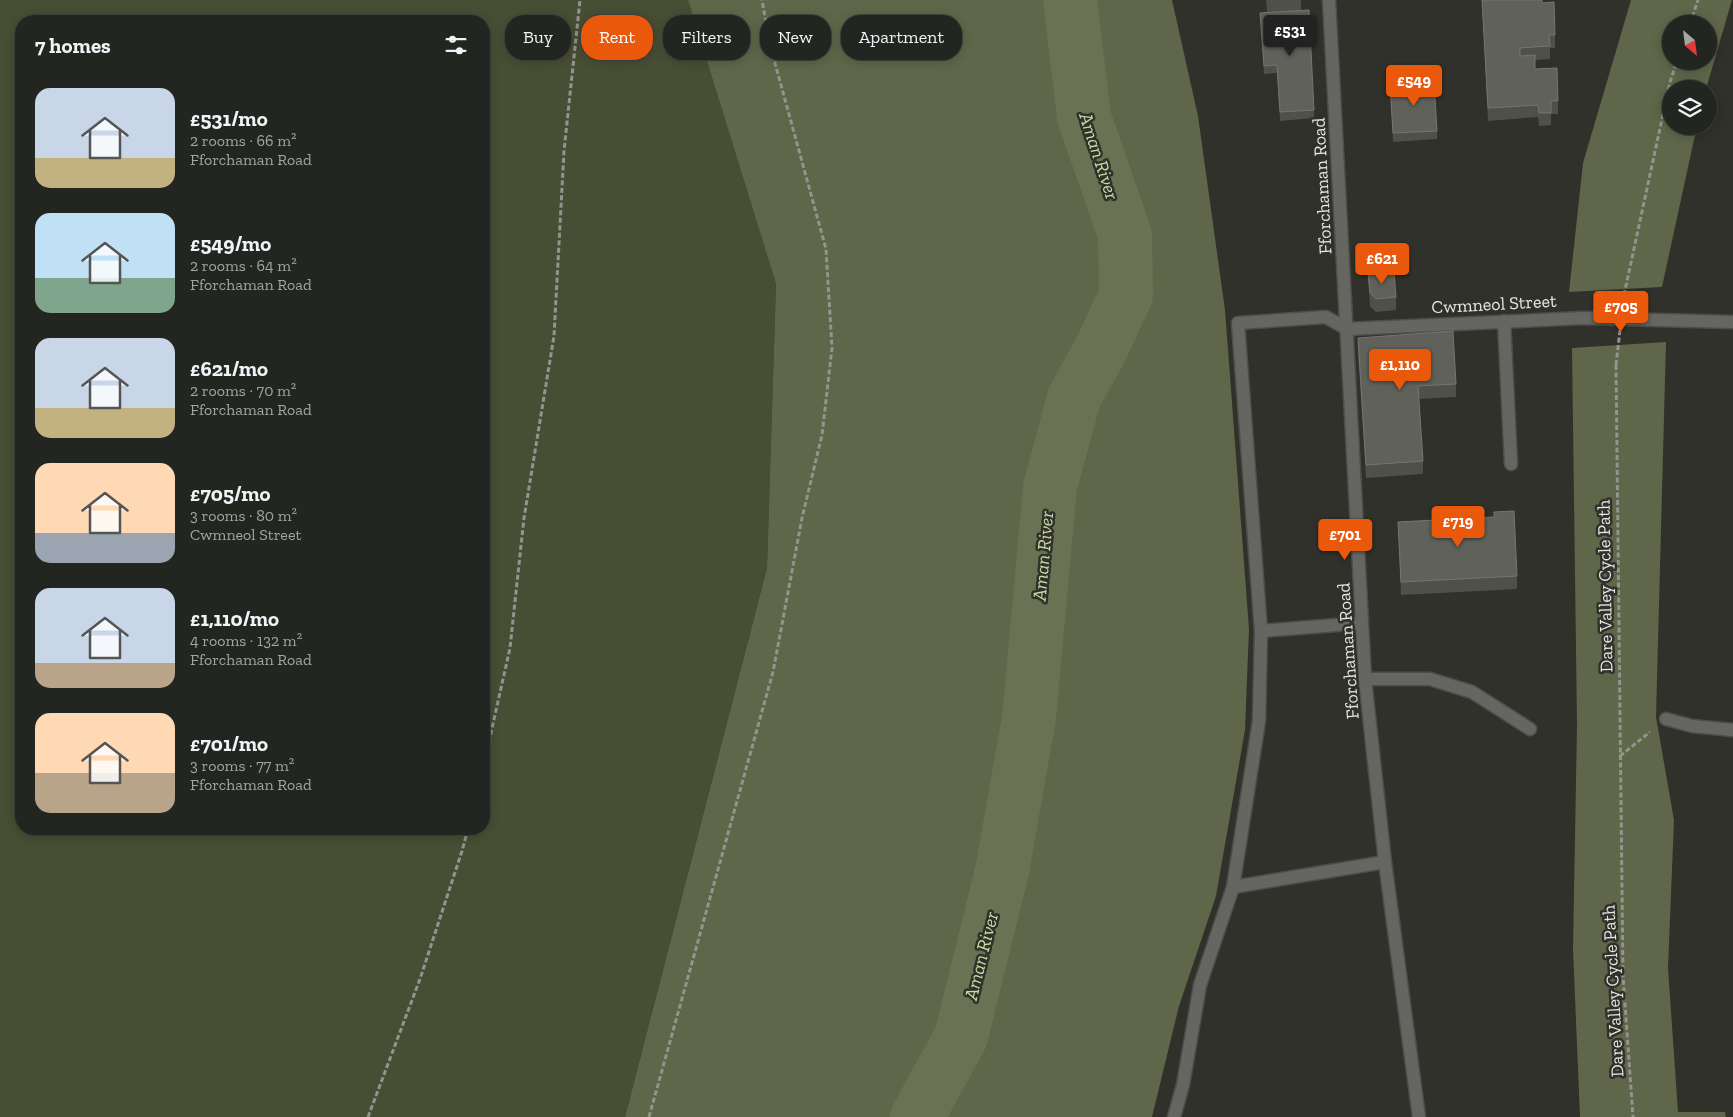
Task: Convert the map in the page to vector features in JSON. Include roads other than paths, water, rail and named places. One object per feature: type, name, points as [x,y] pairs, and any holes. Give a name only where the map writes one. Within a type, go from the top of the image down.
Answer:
[{"type":"street","name":"Fforchaman Road","points":[[1329,0],[1365,679],[1385,862],[1419,1117]]},
{"type":"street","points":[[1174,1117],[1182,1086],[1200,985],[1233,887],[1259,721],[1261,631],[1238,323],[1326,316],[1347,328]]},
{"type":"street","name":"Cwmneol Street","points":[[1347,328],[1583,318],[1733,322]]},
{"type":"street","points":[[1504,321],[1511,464]]},
{"type":"street","points":[[1261,631],[1362,623]]},
{"type":"street","points":[[1365,679],[1430,679],[1472,692],[1530,730]]},
{"type":"street","points":[[1666,719],[1692,726],[1733,730]]},
{"type":"street","points":[[1233,887],[1385,862]]},
{"type":"waterway","name":"Aman River","points":[[917,1117],[961,1037],[1002,871],[1029,718],[1050,487],[1074,398],[1101,349],[1126,295],[1125,235],[1084,117],[1070,0]]}]
